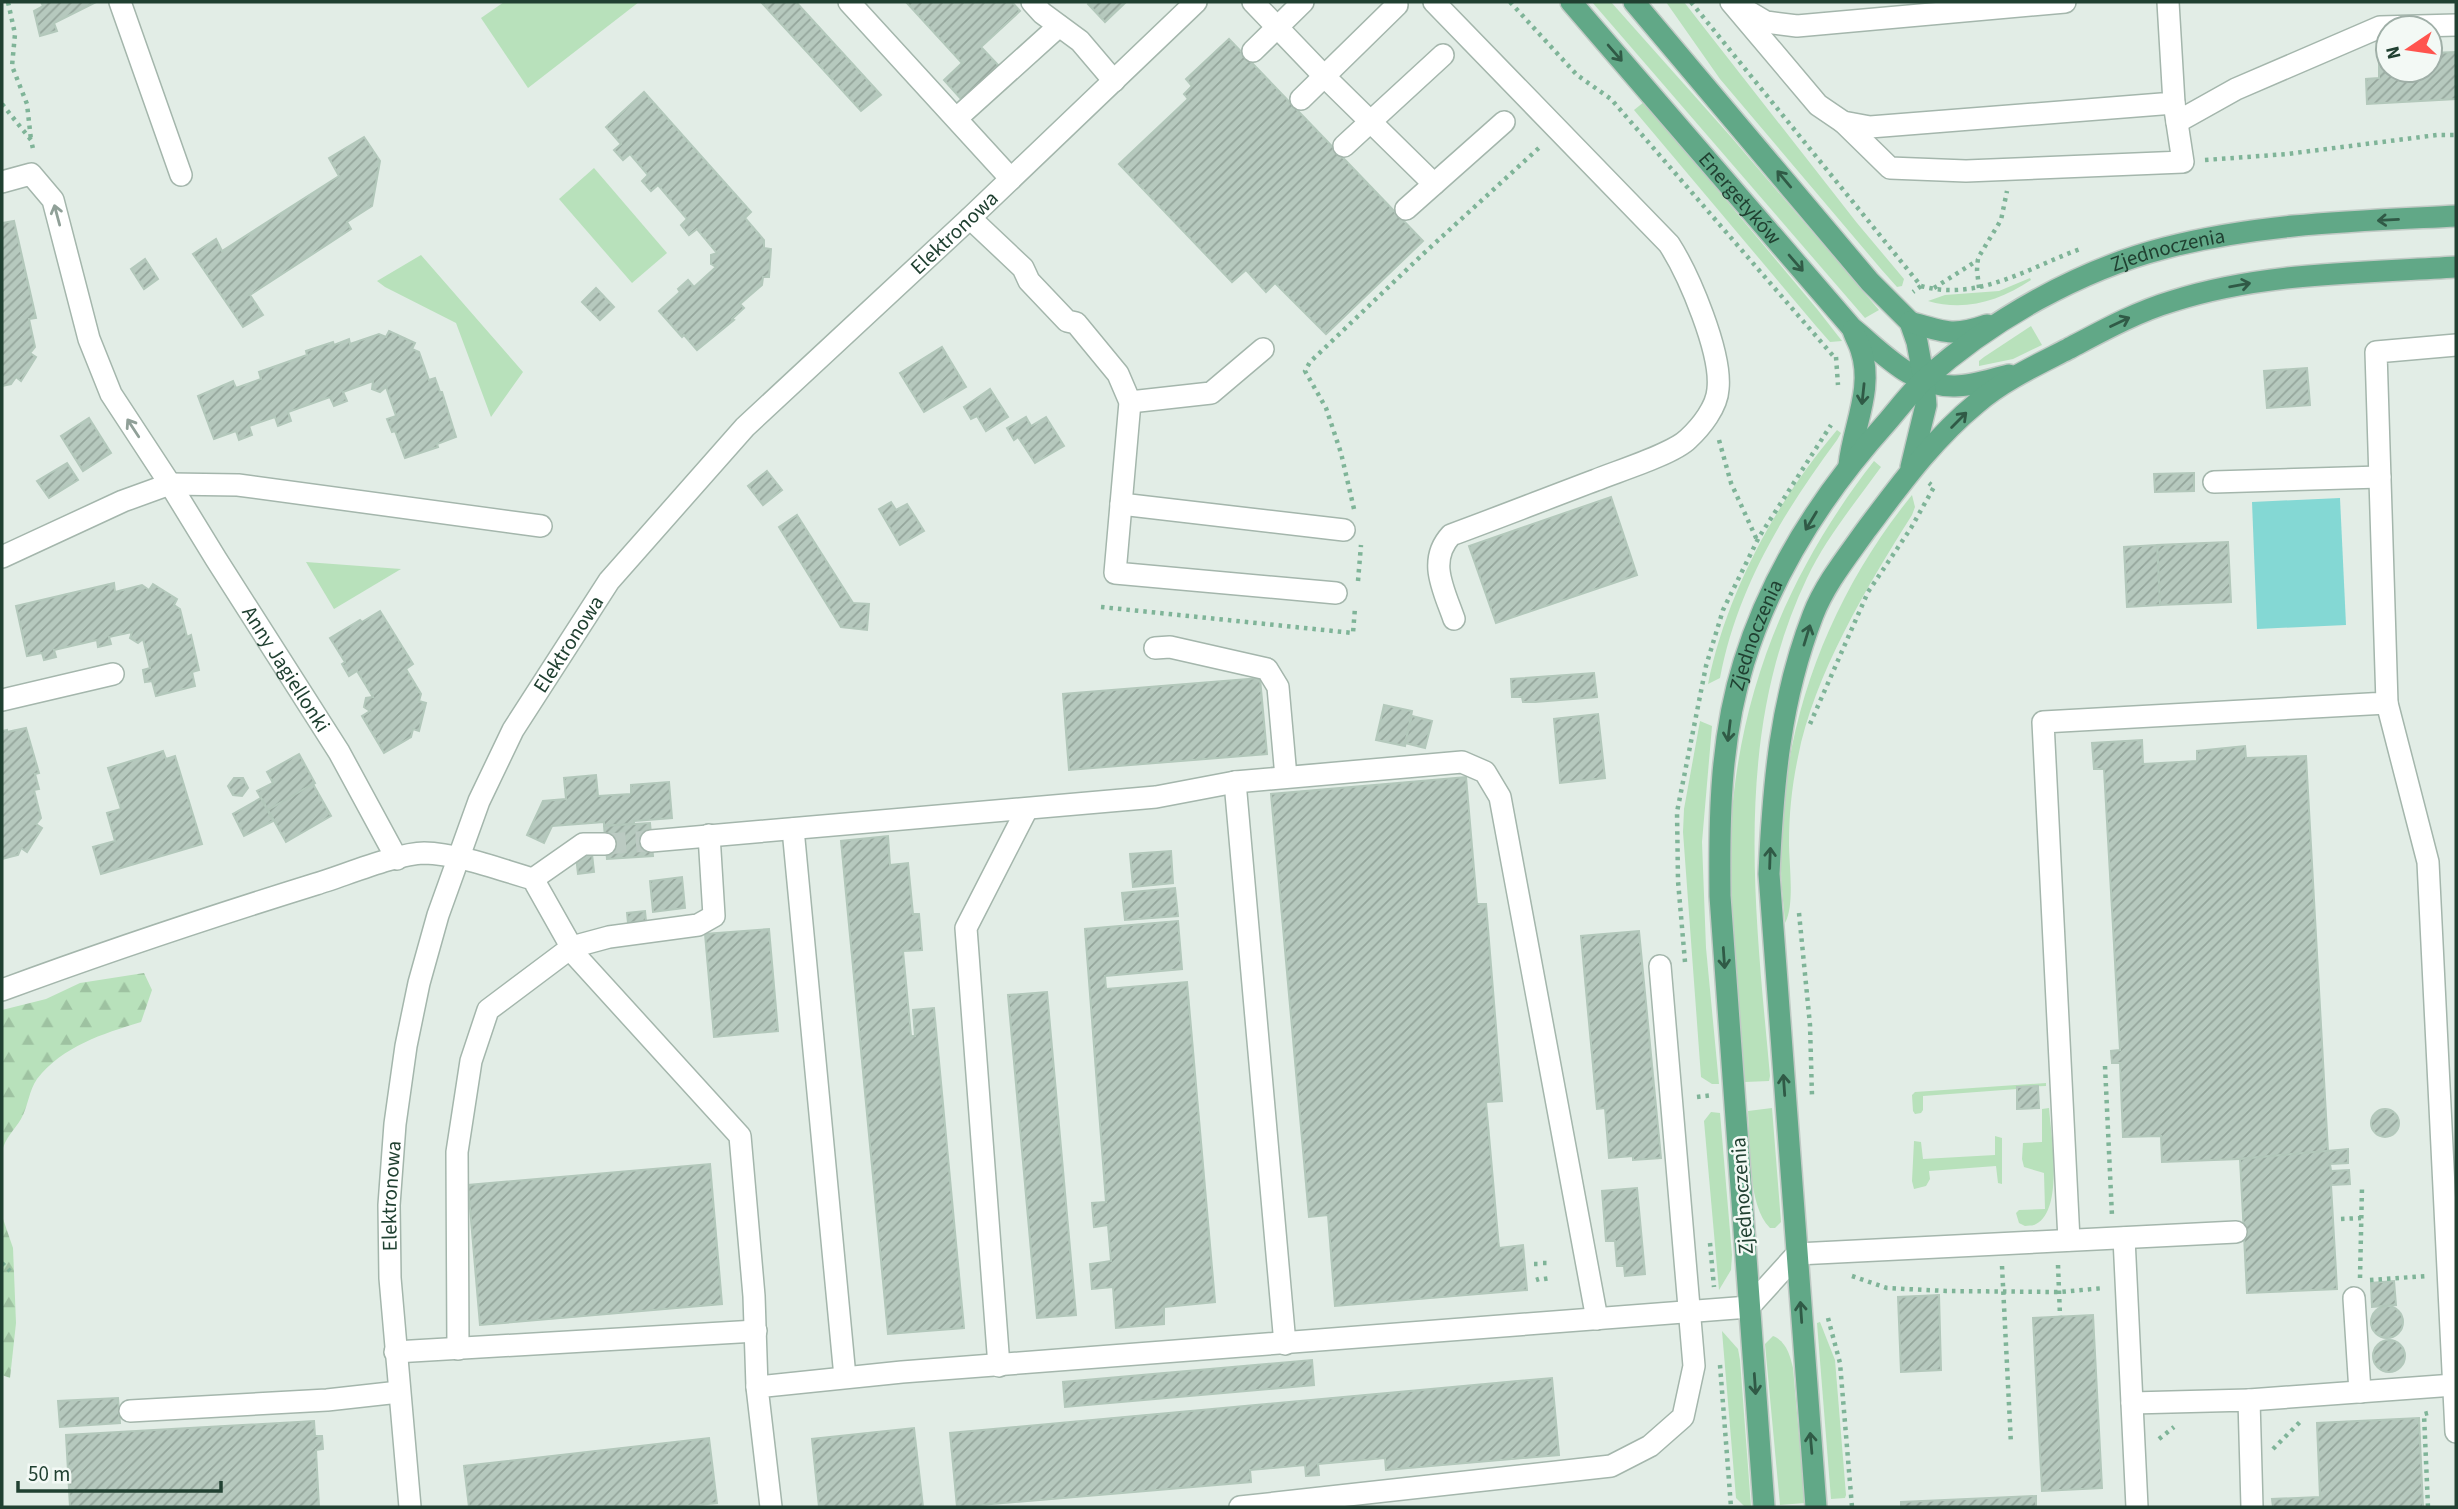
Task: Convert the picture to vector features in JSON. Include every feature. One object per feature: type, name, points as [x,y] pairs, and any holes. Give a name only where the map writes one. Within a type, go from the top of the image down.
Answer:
[{"type":"main road","name":"Energetyków","points":[[1571,2],[1852,328],[1902,371],[1935,384],[1957,386],[2022,372]]},
{"type":"main road","points":[[1634,2],[1870,282],[1910,322],[1917,342],[1926,405],[1918,474]]},
{"type":"main road","name":"Zjednoczenia","points":[[1764,1507],[1720,896],[1721,795],[1734,700],[1743,664],[1764,604],[1812,516],[1849,464],[1924,380],[2003,319],[2108,266],[2164,248],[2288,225],[2456,216]]},
{"type":"main road","points":[[1816,1507],[1769,874],[1773,791],[1786,705],[1814,614],[1834,575],[1977,403],[2022,372],[2121,320],[2174,300],[2283,278],[2456,267]]},
{"type":"main road","points":[[1910,322],[1943,332],[1963,333],[2003,319]]},
{"type":"main road","points":[[1849,464],[1864,396],[1864,366],[1852,328]]},
{"type":"street","points":[[120,2],[181,175]]},
{"type":"street","points":[[849,2],[1011,179]]},
{"type":"street","points":[[1032,2],[1080,41],[1114,81]]},
{"type":"street","name":"Elektronowa","points":[[410,1507],[390,1278],[389,1205],[395,1124],[406,1046],[419,983],[438,915],[479,801],[513,730],[609,581],[745,427],[970,218],[1196,2]]},
{"type":"street","points":[[1254,2],[1325,77],[1434,184]]},
{"type":"street","points":[[1253,51],[1303,2]]},
{"type":"street","points":[[1434,2],[1669,244],[1679,259],[1708,332],[1717,368],[1718,391],[1711,409],[1687,441],[1630,467],[1451,535],[1442,545],[1437,573],[1454,619]]},
{"type":"street","points":[[1732,2],[1766,22],[1797,26],[2064,2]]},
{"type":"street","points":[[1732,2],[1818,105],[1843,122],[1890,167],[1966,171],[2183,162],[2176,113],[2168,2]]},
{"type":"street","points":[[1301,99],[1397,5]]},
{"type":"street","points":[[1843,122],[1870,127],[2176,113],[2381,27],[2456,25]]},
{"type":"street","points":[[957,118],[1059,26]]},
{"type":"street","points":[[1344,146],[1443,55]]},
{"type":"street","points":[[1406,209],[1504,122]]},
{"type":"street","points":[[2,182],[31,174],[40,184]]},
{"type":"street","name":"Anny Jagiellonki","points":[[40,184],[53,200],[89,339],[111,394],[339,752],[397,859]]},
{"type":"street","points":[[970,218],[1023,268],[1037,271],[1074,311],[1076,323],[1118,374],[1130,402],[1115,573],[1346,594]]},
{"type":"street","points":[[2456,345],[2376,352],[2387,704],[2428,862],[2451,1223],[2448,1277],[2456,1432]]},
{"type":"street","points":[[1130,402],[1211,393],[1263,349]]},
{"type":"street","points":[[2214,482],[2380,477]]},
{"type":"street","points":[[2,557],[123,501],[170,484],[237,485],[541,526]]},
{"type":"street","points":[[1121,504],[1353,527]]},
{"type":"street","points":[[1155,648],[1170,647],[1268,669],[1278,687],[1286,777]]},
{"type":"street","points":[[2,700],[113,674]]},
{"type":"street","points":[[2063,1241],[2042,722],[2387,704]]},
{"type":"street","points":[[651,841],[1156,797],[1235,782],[1462,762],[1485,772],[1500,797],[1597,1319]]},
{"type":"street","points":[[1235,782],[1285,1344]]},
{"type":"street","points":[[999,1366],[966,929],[1027,809]]},
{"type":"street","points":[[793,829],[845,1377]]},
{"type":"street","points":[[458,1349],[457,1152],[471,1061],[488,1010],[572,947],[609,937],[698,925],[715,916],[709,835]]},
{"type":"street","points":[[533,879],[583,844],[605,844]]},
{"type":"street","points":[[2,990],[79,961],[422,853],[457,858],[533,879],[586,967],[740,1136],[749,1220],[757,1387],[771,1507]]},
{"type":"street","points":[[1240,1507],[1611,1466],[1650,1446],[1683,1417],[1694,1366],[1660,966]]},
{"type":"street","points":[[757,1387],[845,1377],[1749,1307],[1797,1254],[2236,1232]]},
{"type":"street","points":[[2124,1238],[2137,1507]]},
{"type":"street","points":[[2354,1298],[2361,1392]]},
{"type":"street","points":[[396,1352],[755,1331]]},
{"type":"street","points":[[2132,1403],[2249,1400],[2454,1385]]},
{"type":"street","points":[[131,1411],[327,1400],[399,1392]]},
{"type":"street","points":[[2249,1400],[2252,1507]]},
{"type":"path","points":[[8,2],[14,19],[15,34],[12,66],[27,104],[40,184]]},
{"type":"path","points":[[1510,2],[1577,75],[1611,99],[1835,358]]},
{"type":"path","points":[[1691,2],[1920,286],[1912,293]]},
{"type":"path","points":[[2,104],[31,140]]},
{"type":"path","points":[[1358,583],[1353,527],[1341,453],[1326,408],[1305,371],[1310,362],[1413,264],[1559,130]]},
{"type":"path","points":[[2183,162],[2287,154],[2456,135]]},
{"type":"path","points":[[1933,289],[1978,260],[2001,220],[2011,169]]},
{"type":"path","points":[[1978,260],[1979,288]]},
{"type":"path","points":[[1711,409],[1731,483],[1757,540]]},
{"type":"path","points":[[1809,733],[1811,719],[1868,592],[1911,528],[1934,487],[1918,474]]},
{"type":"path","points":[[1101,607],[1353,633],[1346,594]]},
{"type":"path","points":[[1798,908],[1810,1025],[1813,1104]]},
{"type":"path","points":[[2362,1187],[2360,1280],[2448,1277]]},
{"type":"path","points":[[2341,1219],[2361,1218]]},
{"type":"path","points":[[2060,1316],[2063,1241]]},
{"type":"path","points":[[2,1263],[10,1271]]},
{"type":"path","points":[[1850,1276],[1887,1288],[1946,1291],[2059,1292],[2104,1288]]},
{"type":"path","points":[[2003,1291],[2011,1444]]},
{"type":"path","points":[[1826,1310],[1840,1363],[1852,1507]]},
{"type":"path","points":[[2428,1507],[2424,1414],[2455,1409]]},
{"type":"green space","points":[[504,2],[639,2],[528,88],[481,18]]},
{"type":"green space","points":[[1592,2],[1611,2],[1879,310],[1865,318]]},
{"type":"green space","points":[[1666,2],[1684,2],[1904,279],[1902,286],[1897,287],[1881,269],[1720,79]]},
{"type":"green space","points":[[1644,102],[1842,341],[1830,342],[1634,110]]},
{"type":"green space","points":[[594,168],[667,253],[632,283],[559,199]]},
{"type":"green space","points":[[421,255],[523,372],[491,417],[456,323],[377,281]]},
{"type":"green space","points":[[2030,278],[2031,280],[2007,294],[1968,305],[1928,301],[1945,295],[1999,291]]},
{"type":"green space","points":[[2031,326],[2042,345],[2013,359],[1979,366],[1979,361],[1984,357]]},
{"type":"green space","points":[[1837,430],[1841,433],[1837,440],[1798,495],[1750,582],[1728,645],[1720,678],[1708,684],[1728,615],[1757,549],[1794,487]]},
{"type":"green space","points":[[1874,461],[1881,467],[1832,535],[1807,578],[1783,638],[1767,699],[1758,761],[1755,886],[1770,1076],[1769,1081],[1745,1082],[1730,891],[1736,773],[1747,717],[1763,663],[1784,610],[1809,559],[1839,509]]},
{"type":"green space","points":[[1912,495],[1915,507],[1912,515],[1877,571],[1844,632],[1816,695],[1806,726],[1791,800],[1791,895],[1785,923],[1781,876],[1782,819],[1788,768],[1798,719],[1813,670],[1832,624],[1855,579]]},
{"type":"green space","points":[[306,562],[401,569],[334,609]]},
{"type":"green space","points":[[1700,721],[1712,726],[1702,842],[1706,948],[1719,1084],[1712,1084],[1701,1077],[1683,832],[1684,809]]},
{"type":"green space","points":[[144,973],[152,990],[141,1022],[84,1043],[47,1068],[34,1083],[23,1114],[7,1138],[2,1152],[2,1010],[46,999],[80,983]]},
{"type":"green space","points":[[2046,1083],[2046,1086],[1923,1096],[1921,1113],[1915,1114],[1913,1111],[1912,1095],[1915,1092]]},
{"type":"green space","points":[[1772,1108],[1781,1222],[1775,1228],[1770,1228],[1763,1218],[1753,1189],[1748,1111]]},
{"type":"green space","points":[[2049,1108],[2054,1170],[2050,1204],[2045,1216],[2036,1224],[2025,1226],[2019,1223],[2016,1213],[2019,1210],[2045,1209],[2044,1173],[2024,1167],[2023,1143],[2042,1142],[2042,1109]]},
{"type":"green space","points":[[1711,1112],[1720,1113],[1732,1255],[1731,1270],[1719,1290],[1704,1121]]},
{"type":"green space","points":[[1995,1136],[2002,1138],[2002,1184],[1998,1183],[1996,1166],[1929,1171],[1930,1179],[1926,1186],[1914,1189],[1914,1141],[1921,1142],[1923,1159],[1995,1155]]},
{"type":"green space","points":[[2,1216],[13,1248],[16,1323],[10,1378],[2,1375]]},
{"type":"green space","points":[[1820,1322],[1835,1360],[1845,1498],[1831,1499],[1817,1323]]},
{"type":"green space","points":[[1722,1331],[1738,1349],[1740,1360],[1751,1507],[1745,1507],[1736,1498]]},
{"type":"green space","points":[[1773,1336],[1789,1353],[1793,1368],[1805,1503],[1780,1505],[1765,1344]]},
{"type":"water","points":[[2340,498],[2346,625],[2257,629],[2252,502]]},
{"type":"building","points":[[41,2],[96,2],[54,23],[57,31],[40,36],[34,11],[43,6]]},
{"type":"building","points":[[761,2],[796,2],[881,95],[861,111]]},
{"type":"building","points":[[906,2],[1012,2],[1020,11],[981,47],[999,66],[962,100],[944,80],[962,63]]},
{"type":"building","points":[[1126,2],[1105,22],[1088,4]]},
{"type":"building","points":[[1229,39],[1423,241],[1326,334],[1275,283],[1266,292],[1246,270],[1232,282],[1119,164],[1188,99],[1184,94],[1192,86],[1186,79]]},
{"type":"building","points":[[2444,52],[2456,52],[2456,99],[2367,104],[2366,79],[2374,78],[2374,84],[2444,84]]},
{"type":"building","points":[[644,92],[751,212],[745,218],[764,240],[764,248],[771,249],[769,277],[763,277],[762,285],[740,304],[744,308],[732,319],[734,320],[697,350],[659,311],[680,292],[678,289],[688,280],[694,287],[716,267],[711,264],[711,255],[717,253],[697,229],[689,235],[681,225],[687,219],[658,185],[651,191],[642,181],[648,175],[630,154],[623,160],[614,150],[621,144],[606,127]]},
{"type":"building","points":[[364,137],[380,161],[372,206],[347,222],[351,229],[250,295],[263,315],[243,327],[193,254],[216,239],[222,251],[339,176],[329,158]]},
{"type":"building","points":[[14,221],[36,318],[29,319],[35,347],[30,353],[36,357],[21,381],[16,377],[11,384],[2,386],[2,223]]},
{"type":"building","points":[[145,259],[158,279],[144,289],[131,269]]},
{"type":"building","points":[[596,288],[614,307],[600,320],[582,302]]},
{"type":"building","points":[[389,331],[415,343],[412,349],[419,352],[429,380],[435,378],[442,392],[456,437],[437,444],[438,447],[405,458],[395,431],[392,432],[387,419],[396,416],[386,387],[380,392],[372,389],[373,381],[343,392],[347,401],[334,406],[330,397],[288,412],[291,421],[278,426],[275,417],[249,426],[252,435],[239,440],[236,431],[214,439],[198,396],[233,381],[236,388],[261,379],[259,372],[307,355],[306,351],[349,339],[350,344],[379,334],[386,337]]},
{"type":"building","points":[[942,347],[966,387],[924,412],[900,373]]},
{"type":"building","points":[[2307,368],[2310,405],[2267,408],[2264,371]]},
{"type":"building","points":[[990,389],[1008,417],[986,431],[977,416],[971,419],[964,407]]},
{"type":"building","points":[[1026,417],[1031,426],[1046,417],[1064,446],[1035,463],[1018,437],[1014,440],[1007,428]]},
{"type":"building","points":[[89,418],[111,453],[83,471],[61,436]]},
{"type":"building","points":[[67,463],[78,480],[49,498],[37,481]]},
{"type":"building","points":[[767,471],[782,490],[763,505],[748,486]]},
{"type":"building","points":[[2194,473],[2194,491],[2155,492],[2154,474]]},
{"type":"building","points":[[1611,497],[1637,575],[1496,623],[1469,546]]},
{"type":"building","points":[[891,502],[896,510],[907,504],[924,531],[900,545],[879,509]]},
{"type":"building","points":[[797,515],[853,603],[869,604],[867,630],[841,627],[779,527]]},
{"type":"building","points":[[2228,542],[2231,602],[2160,605],[2157,545]]},
{"type":"building","points":[[2157,545],[2160,605],[2127,607],[2124,547]]},
{"type":"building","points":[[114,583],[115,592],[142,585],[149,590],[153,584],[177,599],[174,605],[180,609],[187,637],[191,635],[199,670],[192,672],[195,686],[156,696],[152,681],[145,682],[143,670],[150,668],[143,639],[138,643],[130,638],[132,632],[109,637],[111,644],[98,647],[97,640],[54,650],[56,657],[44,660],[42,653],[27,656],[16,606]]},
{"type":"building","points":[[380,611],[413,664],[406,669],[421,694],[419,701],[426,703],[419,731],[413,729],[411,737],[384,753],[362,716],[370,711],[364,707],[366,698],[373,697],[357,671],[349,676],[342,664],[345,662],[330,638]]},
{"type":"building","points":[[1594,673],[1597,697],[1523,702],[1522,697],[1512,697],[1511,679]]},
{"type":"building","points":[[1260,678],[1267,754],[1069,770],[1063,694]]},
{"type":"building","points":[[1384,705],[1412,711],[1405,746],[1376,740]]},
{"type":"building","points":[[1598,714],[1605,778],[1560,783],[1554,719]]},
{"type":"building","points":[[1412,716],[1432,721],[1425,748],[1405,743]]},
{"type":"building","points":[[26,728],[39,773],[35,774],[39,789],[34,790],[41,818],[36,824],[42,828],[27,852],[21,848],[18,855],[2,859],[2,731]]},
{"type":"building","points":[[2142,740],[2143,764],[2197,761],[2197,751],[2245,746],[2246,758],[2306,756],[2328,1151],[2240,1159],[2162,1162],[2161,1136],[2123,1137],[2120,1063],[2112,1063],[2111,1051],[2120,1050],[2104,769],[2094,769],[2092,743]]},
{"type":"building","points":[[163,751],[166,759],[175,756],[202,844],[101,874],[93,847],[115,841],[107,813],[121,809],[108,768]]},
{"type":"building","points":[[299,754],[315,783],[268,810],[257,791],[273,783],[267,772]]},
{"type":"building","points":[[596,775],[598,796],[631,794],[631,785],[669,782],[672,818],[604,826],[604,822],[552,826],[544,843],[527,835],[543,801],[566,799],[564,778]]},
{"type":"building","points":[[1466,777],[1477,904],[1486,904],[1502,1101],[1486,1102],[1499,1248],[1523,1245],[1527,1290],[1335,1306],[1328,1215],[1309,1217],[1271,794]]},
{"type":"building","points":[[234,778],[243,778],[248,788],[242,796],[233,795],[228,786]]},
{"type":"building","points":[[313,784],[331,816],[286,842],[268,810]]},
{"type":"building","points":[[261,798],[273,821],[244,836],[233,814]]},
{"type":"building","points":[[650,823],[653,856],[607,859],[604,826]]},
{"type":"building","points":[[888,836],[890,865],[908,863],[913,914],[919,914],[922,950],[903,951],[911,1036],[915,1036],[913,1010],[934,1008],[964,1328],[888,1334],[841,841]]},
{"type":"building","points":[[1171,851],[1173,883],[1133,887],[1130,854]]},
{"type":"building","points":[[592,854],[594,872],[578,874],[576,856]]},
{"type":"building","points":[[682,877],[685,908],[653,912],[650,881]]},
{"type":"building","points":[[1175,888],[1178,916],[1125,920],[1122,893]]},
{"type":"building","points":[[645,911],[646,921],[628,923],[627,913]]},
{"type":"building","points":[[1178,921],[1182,969],[1105,976],[1106,989],[1187,982],[1215,1302],[1164,1307],[1164,1324],[1116,1328],[1113,1287],[1092,1289],[1090,1264],[1111,1261],[1108,1225],[1094,1227],[1092,1203],[1106,1202],[1085,929]]},
{"type":"building","points":[[769,929],[778,1031],[714,1037],[705,934]]},
{"type":"building","points":[[1639,931],[1661,1158],[1633,1160],[1633,1156],[1609,1158],[1605,1108],[1597,1109],[1581,936]]},
{"type":"building","points":[[1047,992],[1076,1315],[1037,1318],[1008,995]]},
{"type":"building","points":[[2038,1086],[2039,1108],[2017,1109],[2017,1087]]},
{"type":"building","points":[[2385,1109],[2395,1113],[2399,1123],[2395,1133],[2385,1137],[2375,1133],[2371,1123],[2375,1113]]},
{"type":"building","points":[[2348,1149],[2348,1163],[2330,1164],[2331,1171],[2349,1170],[2350,1184],[2331,1185],[2337,1289],[2247,1293],[2240,1159]]},
{"type":"building","points":[[710,1164],[722,1304],[480,1325],[468,1185]]},
{"type":"building","points":[[1637,1188],[1645,1274],[1625,1276],[1624,1266],[1617,1266],[1615,1241],[1606,1241],[1602,1191]]},
{"type":"building","points":[[2394,1281],[2396,1305],[2372,1307],[2371,1283]]},
{"type":"building","points":[[1939,1295],[1941,1370],[1901,1372],[1898,1297]]},
{"type":"building","points":[[2387,1306],[2398,1311],[2403,1322],[2398,1333],[2387,1338],[2376,1333],[2371,1322],[2376,1311]]},
{"type":"building","points":[[2093,1315],[2102,1488],[2042,1491],[2033,1318]]},
{"type":"building","points":[[2389,1340],[2400,1345],[2405,1356],[2400,1367],[2389,1372],[2378,1367],[2373,1356],[2378,1345]]},
{"type":"building","points":[[1312,1360],[1314,1385],[1065,1407],[1063,1382]]},
{"type":"building","points":[[1552,1378],[1559,1455],[1386,1470],[1385,1458],[1318,1464],[1319,1475],[1306,1476],[1305,1465],[1250,1470],[1251,1482],[957,1507],[950,1433]]},
{"type":"building","points":[[118,1398],[120,1423],[60,1427],[58,1401]]},
{"type":"building","points":[[2419,1418],[2423,1507],[2273,1507],[2272,1499],[2320,1497],[2317,1423]]},
{"type":"building","points":[[314,1421],[315,1436],[322,1436],[323,1449],[316,1450],[319,1507],[70,1507],[66,1435]]},
{"type":"building","points":[[914,1428],[923,1507],[819,1507],[812,1439]]},
{"type":"building","points":[[709,1438],[717,1503],[677,1507],[469,1507],[464,1466]]},
{"type":"building","points":[[2036,1496],[2036,1507],[1901,1507],[1901,1502]]},
{"type":"tunnel","points":[[605,844],[651,841]]}]
